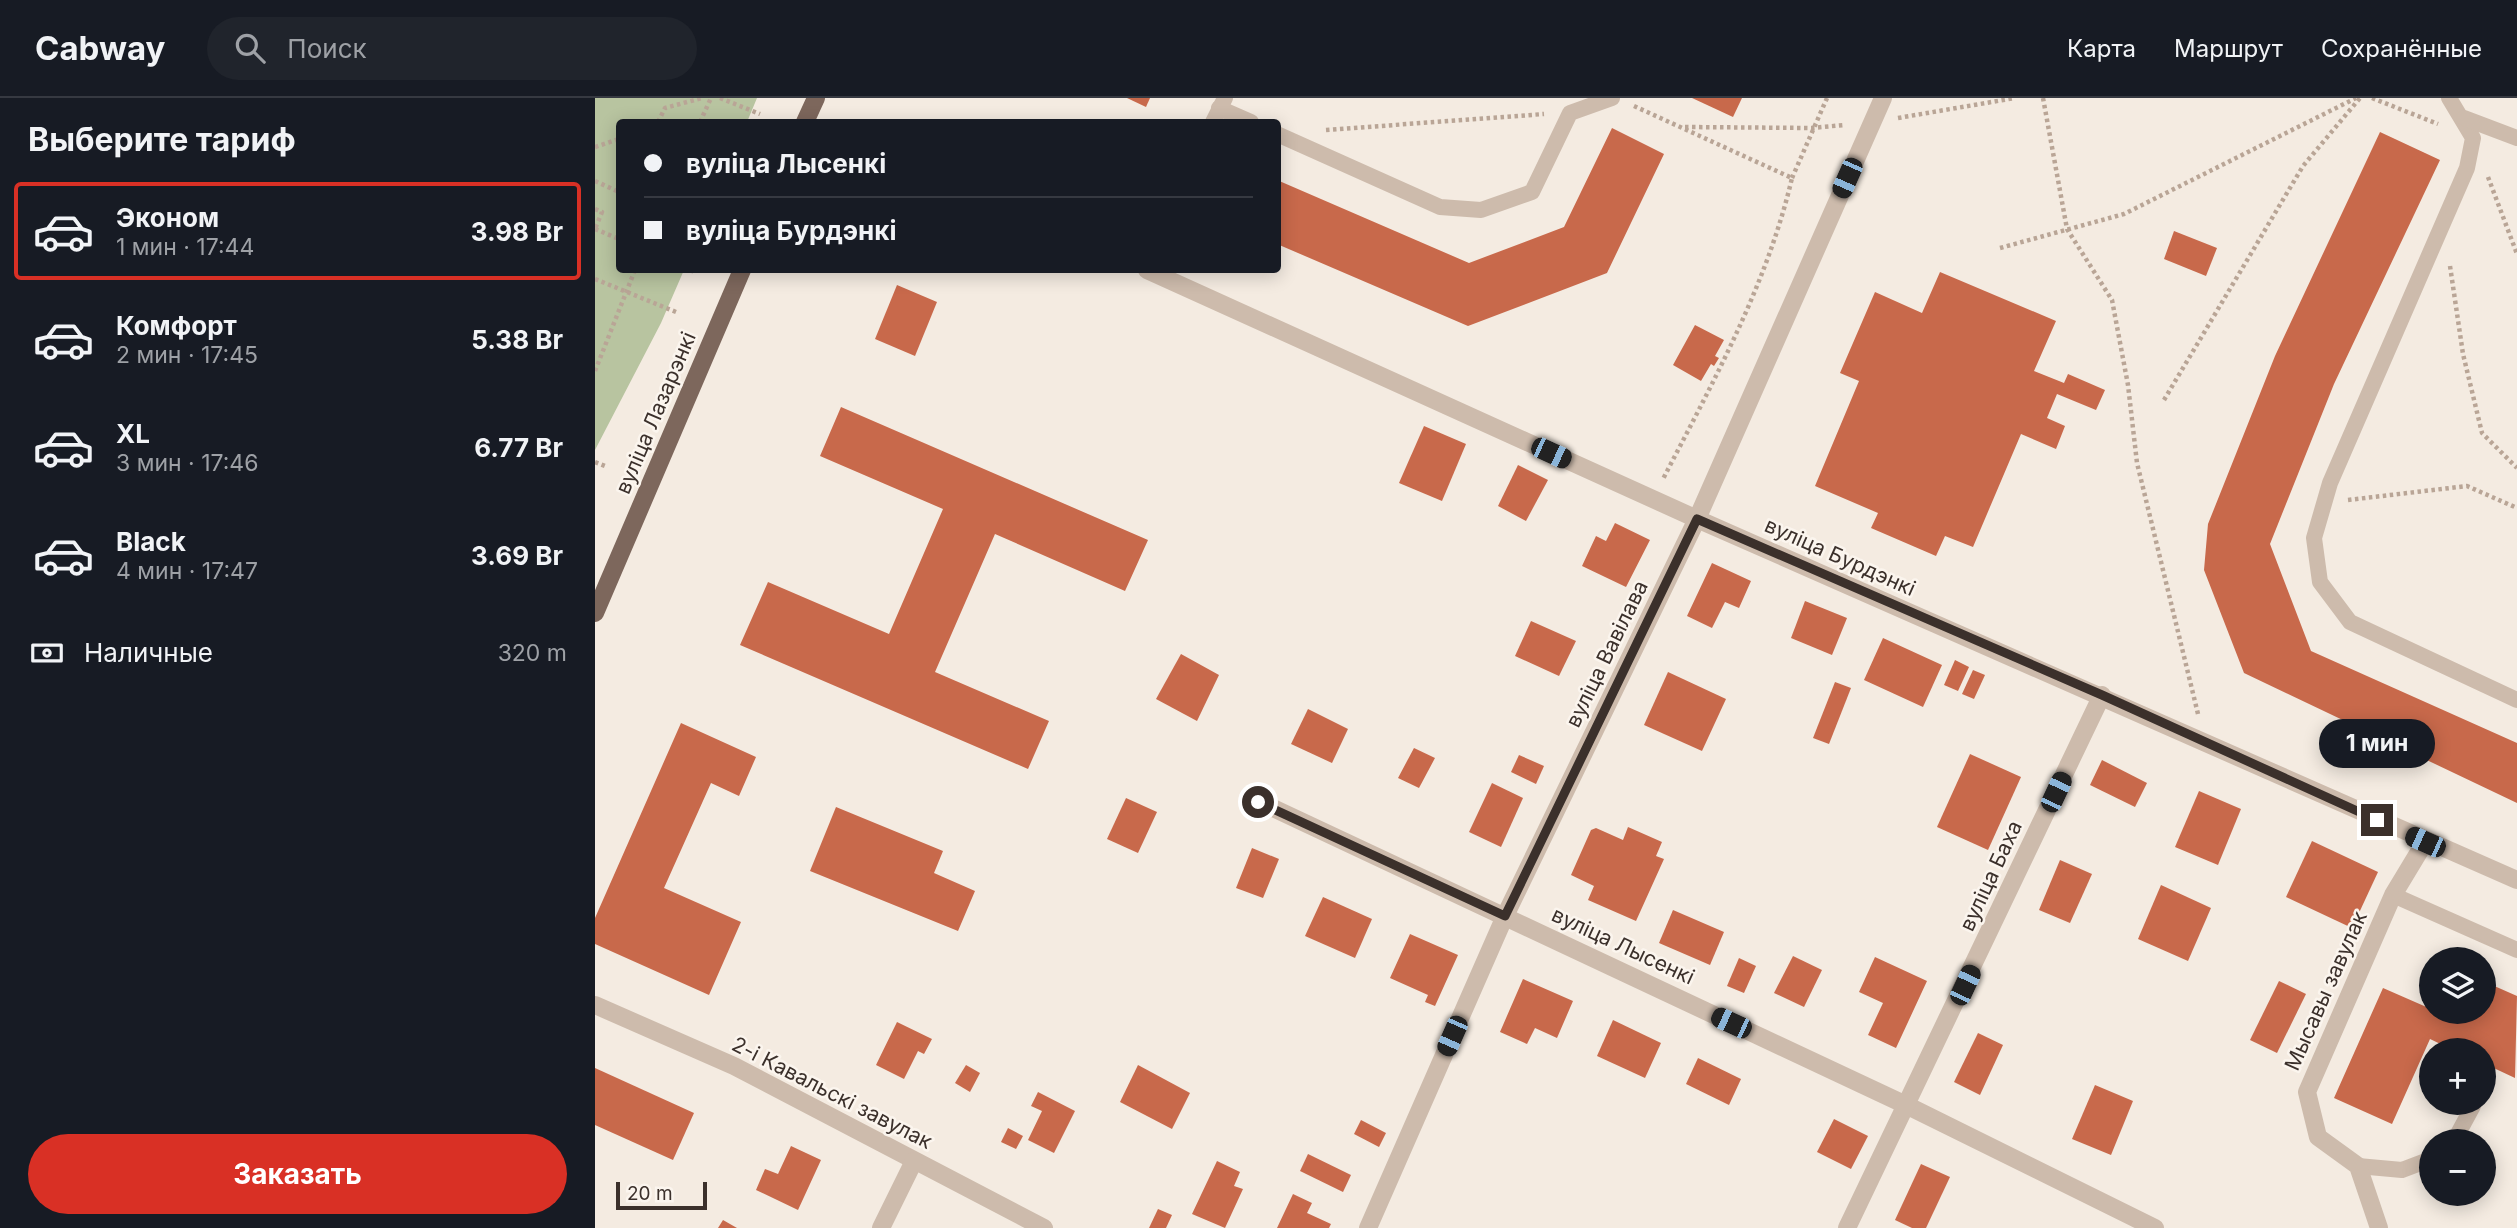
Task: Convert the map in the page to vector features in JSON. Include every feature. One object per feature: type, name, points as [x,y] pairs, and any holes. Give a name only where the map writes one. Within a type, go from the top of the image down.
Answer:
[{"type":"main road","points":[[811,119],[816,98]]},
{"type":"main road","name":"вуліца Лазарэнкі","points":[[595,613],[741,273]]},
{"type":"street","name":"вуліца Вавілава","points":[[1368,1228],[1505,916],[1697,519],[1883,98]]},
{"type":"street","name":"вуліца Бурдэнкі","points":[[1154,273],[1652,499],[2102,695],[2425,842],[2517,880]]},
{"type":"street","name":"вуліца Баха","points":[[1847,1228],[1908,1106],[2102,695]]},
{"type":"street","name":"вуліца Лысенкі","points":[[1258,802],[1908,1106],[2155,1228]]},
{"type":"street","name":"Мысавы завулак","points":[[2358,1166],[2318,1137],[2307,1092],[2393,895],[2425,842]]},
{"type":"street","name":"2-і Кавальскі завулак","points":[[595,1005],[734,1066],[1044,1228]]},
{"type":"street","points":[[881,1228],[914,1161]]},
{"type":"street","points":[[2358,1166],[2379,1228]]},
{"type":"lane","points":[[2449,98],[2473,138],[2467,169],[2324,503],[2314,538],[2320,582],[2350,622],[2517,699]]},
{"type":"lane","points":[[1281,136],[1440,207],[1481,210],[1532,191],[1570,113],[1620,100]]},
{"type":"lane","points":[[1219,110],[1243,119]]},
{"type":"lane","points":[[2463,118],[2517,138]]},
{"type":"lane","points":[[2393,895],[2517,950]]},
{"type":"lane","points":[[2358,1166],[2402,1170],[2419,1164]]},
{"type":"path","points":[[660,119],[665,108],[702,98]]},
{"type":"path","points":[[701,119],[711,98]]},
{"type":"path","points":[[720,98],[760,114]]},
{"type":"path","points":[[1652,499],[1725,360],[1780,227],[1792,178],[1827,98]]},
{"type":"path","points":[[2043,98],[2067,229],[2112,300],[2128,385],[2137,463],[2205,742]]},
{"type":"path","points":[[2000,247],[2124,214],[2358,98]]},
{"type":"path","points":[[2164,400],[2303,166],[2358,98]]},
{"type":"path","points":[[2372,98],[2473,138],[2517,254]]},
{"type":"path","points":[[1620,100],[1792,178]]},
{"type":"path","points":[[1319,131],[1570,113]]},
{"type":"path","points":[[595,147],[616,140]]},
{"type":"path","points":[[595,181],[616,191]]},
{"type":"path","points":[[595,209],[602,212],[595,229],[616,238]]},
{"type":"path","points":[[2441,227],[2463,354],[2481,433],[2517,468]]},
{"type":"path","points":[[595,371],[634,273]]},
{"type":"path","points":[[595,279],[676,313]]},
{"type":"path","points":[[595,461],[605,466]]},
{"type":"path","points":[[2324,503],[2467,486],[2517,508]]},
{"type":"green space","points":[[595,98],[757,98],[748,119],[616,119],[616,273],[683,273],[661,323],[595,450]]},
{"type":"building","points":[[1127,98],[1150,98],[1146,107]]},
{"type":"building","points":[[1692,98],[1742,98],[1733,117]]},
{"type":"building","points":[[1612,128],[1664,154],[1607,273],[1468,326],[1281,246],[1281,182],[1469,263],[1564,227]]},
{"type":"building","points":[[2380,132],[2440,160],[2334,384],[2270,544],[2311,651],[2517,743],[2517,803],[2244,673],[2204,570],[2208,524],[2275,356]]},
{"type":"building","points":[[2174,231],[2217,248],[2206,276],[2164,259]]},
{"type":"building","points":[[1940,272],[2056,321],[2034,371],[2064,383],[2068,374],[2105,390],[2096,410],[2057,394],[2047,418],[2065,426],[2056,449],[2021,434],[1973,547],[1945,536],[1936,556],[1871,528],[1878,513],[1815,486],[1859,381],[1840,373],[1875,292],[1922,313]]},
{"type":"building","points":[[897,285],[937,302],[915,356],[875,339]]},
{"type":"building","points":[[1695,325],[1724,340],[1715,356],[1719,358],[1714,366],[1711,364],[1701,381],[1673,365]]},
{"type":"building","points":[[841,407],[1148,540],[1125,591],[995,534],[935,672],[1049,721],[1028,769],[740,645],[768,582],[889,634],[943,509],[820,456]]},
{"type":"building","points":[[1424,426],[1466,444],[1442,501],[1399,483]]},
{"type":"building","points":[[1518,465],[1548,480],[1526,521],[1498,506]]},
{"type":"building","points":[[1615,523],[1650,540],[1626,587],[1582,566],[1596,536],[1606,541]]},
{"type":"building","points":[[1712,563],[1751,581],[1739,608],[1725,602],[1712,628],[1687,616]]},
{"type":"building","points":[[1805,601],[1847,618],[1832,655],[1791,638]]},
{"type":"building","points":[[1531,621],[1576,641],[1559,676],[1515,656]]},
{"type":"building","points":[[1883,638],[1942,665],[1923,707],[1864,680]]},
{"type":"building","points":[[1181,654],[1219,675],[1197,721],[1156,699]]},
{"type":"building","points":[[1955,660],[1969,667],[1958,691],[1944,685]]},
{"type":"building","points":[[1973,670],[1985,675],[1974,699],[1962,694]]},
{"type":"building","points":[[1668,672],[1726,699],[1702,751],[1644,725]]},
{"type":"building","points":[[1835,682],[1851,688],[1829,744],[1813,738]]},
{"type":"building","points":[[1308,709],[1348,729],[1332,763],[1291,744]]},
{"type":"building","points":[[681,723],[756,757],[739,796],[711,783],[664,888],[741,922],[709,995],[595,944],[595,918]]},
{"type":"building","points":[[1414,748],[1435,758],[1419,788],[1398,778]]},
{"type":"building","points":[[1970,754],[2021,777],[1988,850],[1937,827]]},
{"type":"building","points":[[1519,755],[1544,766],[1536,784],[1511,772]]},
{"type":"building","points":[[2102,760],[2147,783],[2135,807],[2090,785]]},
{"type":"building","points":[[1492,783],[1523,798],[1501,847],[1469,832]]},
{"type":"building","points":[[2199,791],[2241,809],[2218,865],[2175,847]]},
{"type":"building","points":[[1126,798],[1157,812],[1138,853],[1107,839]]},
{"type":"building","points":[[836,807],[943,851],[934,873],[975,891],[958,931],[810,871]]},
{"type":"building","points":[[1628,827],[1662,842],[1656,856],[1664,859],[1636,921],[1588,900],[1594,886],[1571,875],[1591,830],[1596,828],[1623,840]]},
{"type":"building","points":[[2312,841],[2378,872],[2352,928],[2286,897]]},
{"type":"building","points":[[1252,848],[1279,859],[1263,898],[1236,888]]},
{"type":"building","points":[[2060,860],[2092,874],[2070,923],[2039,910]]},
{"type":"building","points":[[2161,885],[2211,908],[2188,961],[2138,939]]},
{"type":"building","points":[[1323,897],[1372,919],[1355,958],[1305,936]]},
{"type":"building","points":[[1673,910],[1724,932],[1710,965],[1659,943]]},
{"type":"building","points":[[1410,934],[1458,955],[1435,1006],[1425,1002],[1428,995],[1390,978]]},
{"type":"building","points":[[1793,956],[1822,970],[1804,1007],[1774,993]]},
{"type":"building","points":[[1875,957],[1927,981],[1896,1048],[1868,1035],[1883,1003],[1859,992]]},
{"type":"building","points":[[1739,958],[1756,966],[1744,993],[1727,986]]},
{"type":"building","points":[[1523,979],[1573,1001],[1557,1038],[1535,1028],[1527,1044],[1500,1032]]},
{"type":"building","points":[[2279,981],[2306,994],[2277,1053],[2250,1040]]},
{"type":"building","points":[[2496,987],[2517,996],[2515,1078],[2496,1069],[2496,1038],[2419,1038],[2419,1064],[2392,1124],[2334,1098],[2383,988],[2419,1004],[2419,1024],[2496,1024]]},
{"type":"building","points":[[1613,1020],[1661,1043],[1645,1078],[1597,1056]]},
{"type":"building","points":[[897,1022],[932,1039],[924,1054],[918,1051],[904,1079],[876,1065]]},
{"type":"building","points":[[1978,1033],[2003,1045],[1980,1095],[1954,1082]]},
{"type":"building","points":[[1698,1058],[1741,1079],[1729,1105],[1686,1084]]},
{"type":"building","points":[[966,1065],[980,1073],[970,1092],[955,1083]]},
{"type":"building","points":[[1138,1065],[1190,1093],[1172,1129],[1120,1102]]},
{"type":"building","points":[[595,1068],[694,1113],[673,1160],[595,1125]]},
{"type":"building","points":[[2095,1085],[2133,1101],[2111,1155],[2072,1139]]},
{"type":"building","points":[[1038,1092],[1075,1111],[1054,1153],[1028,1140],[1042,1111],[1031,1106]]},
{"type":"building","points":[[1834,1119],[1868,1136],[1851,1169],[1817,1152]]},
{"type":"building","points":[[1361,1120],[1386,1133],[1379,1147],[1354,1134]]},
{"type":"building","points":[[1008,1128],[1023,1136],[1016,1149],[1001,1142]]},
{"type":"building","points":[[791,1146],[821,1160],[798,1210],[756,1190],[765,1169],[778,1174]]},
{"type":"building","points":[[1308,1154],[1351,1175],[1343,1192],[1300,1171]]},
{"type":"building","points":[[1217,1161],[1240,1172],[1234,1186],[1243,1189],[1225,1228],[1192,1214]]},
{"type":"building","points":[[1921,1164],[1950,1177],[1926,1228],[1912,1228],[1895,1220]]},
{"type":"building","points":[[1293,1194],[1312,1203],[1307,1213],[1331,1224],[1329,1228],[1277,1228]]},
{"type":"building","points":[[1158,1209],[1172,1215],[1166,1228],[1149,1228]]},
{"type":"building","points":[[723,1220],[737,1228],[718,1228]]},
{"type":"route","points":[[1258,802],[1505,916],[1697,519],[2102,695],[2377,820]]}]
